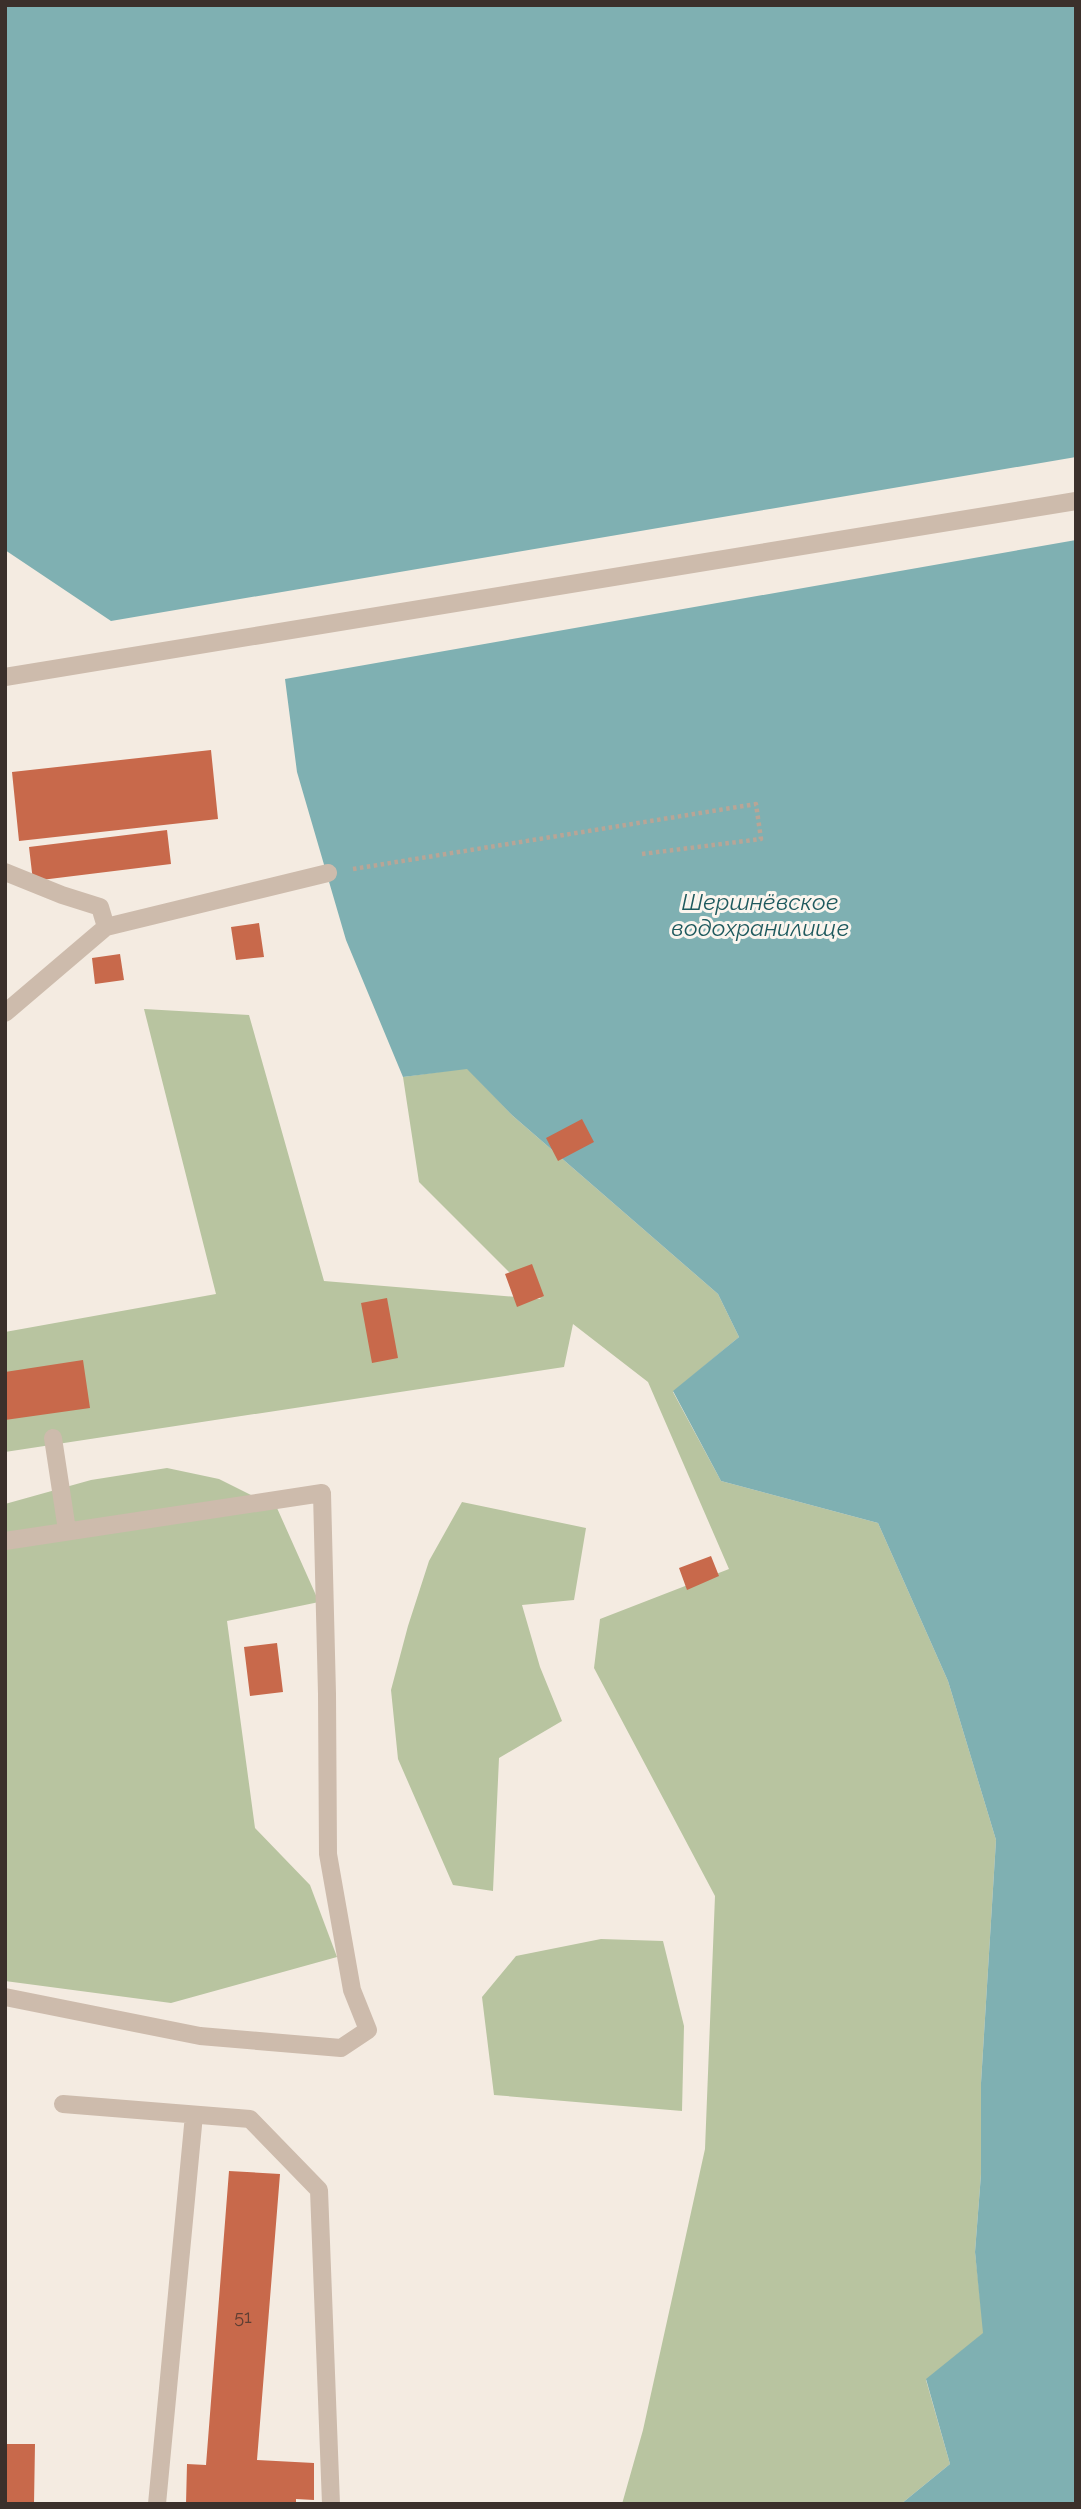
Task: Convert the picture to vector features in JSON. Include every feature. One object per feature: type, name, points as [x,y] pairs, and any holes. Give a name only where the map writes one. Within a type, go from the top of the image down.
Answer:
[{"type":"lane","points":[[5,677],[1076,501]]},
{"type":"lane","points":[[5,872],[62,895],[100,906],[106,927]]},
{"type":"lane","points":[[5,1013],[106,927],[328,873]]},
{"type":"lane","points":[[53,1438],[67,1530]]},
{"type":"lane","points":[[5,1541],[322,1493],[328,1854],[352,1990],[369,2030],[341,2048],[200,2036],[5,1997]]},
{"type":"lane","points":[[64,2104],[250,2119],[319,2190],[331,2504]]},
{"type":"lane","points":[[157,2504],[194,2115]]},
{"type":"path","points":[[328,873],[756,804],[761,839],[642,854]]},
{"type":"green space","points":[[144,1009],[249,1015],[324,1281],[541,1299],[515,1278],[419,1182],[403,1077],[467,1068],[513,1116],[718,1294],[739,1337],[673,1392],[721,1481],[878,1523],[948,1681],[996,1840],[981,2083],[981,2174],[975,2252],[984,2333],[926,2380],[950,2464],[901,2504],[622,2504],[643,2430],[705,2149],[715,1896],[594,1668],[600,1619],[729,1569],[648,1382],[573,1324],[564,1367],[5,1452],[5,1332],[216,1294]]},
{"type":"green space","points":[[167,1468],[219,1479],[277,1508],[319,1602],[227,1621],[255,1828],[310,1885],[337,1957],[171,2003],[5,1981],[5,1504],[91,1480]]},
{"type":"green space","points":[[462,1502],[586,1528],[574,1600],[522,1605],[540,1667],[562,1721],[499,1758],[493,1891],[453,1885],[398,1759],[391,1690],[429,1561]]},
{"type":"green space","points":[[601,1939],[663,1941],[684,2026],[682,2111],[494,2095],[482,1997],[516,1956]]},
{"type":"water","points":[[5,5],[1076,5],[1076,457],[111,621],[5,550]]},
{"type":"water","name":"Шершнёвское водохранилище","points":[[1076,540],[1076,2504],[901,2504],[950,2464],[926,2379],[983,2333],[975,2252],[981,2174],[981,2083],[996,1840],[948,1681],[878,1523],[721,1481],[673,1391],[739,1337],[718,1294],[513,1116],[467,1069],[403,1077],[346,940],[297,772],[285,679]]},
{"type":"building","points":[[211,750],[218,819],[19,841],[12,772]]},
{"type":"building","points":[[167,830],[171,864],[33,881],[29,847]]},
{"type":"building","points":[[259,923],[264,957],[236,960],[231,927]]},
{"type":"building","points":[[120,954],[124,980],[95,984],[92,958]]},
{"type":"building","points":[[582,1119],[594,1142],[558,1161],[546,1138]]},
{"type":"building","points":[[532,1264],[544,1296],[517,1307],[505,1274]]},
{"type":"building","points":[[387,1298],[398,1358],[372,1363],[361,1303]]},
{"type":"building","points":[[83,1360],[90,1408],[5,1420],[5,1372]]},
{"type":"building","points":[[711,1556],[719,1576],[687,1590],[679,1568]]},
{"type":"building","points":[[277,1643],[283,1692],[250,1696],[244,1647]]},
{"type":"building","points":[[229,2171],[280,2174],[257,2460],[314,2463],[314,2500],[296,2499],[296,2504],[186,2504],[187,2464],[206,2465]]},
{"type":"building","points":[[5,2444],[35,2444],[34,2504],[5,2504]]}]
